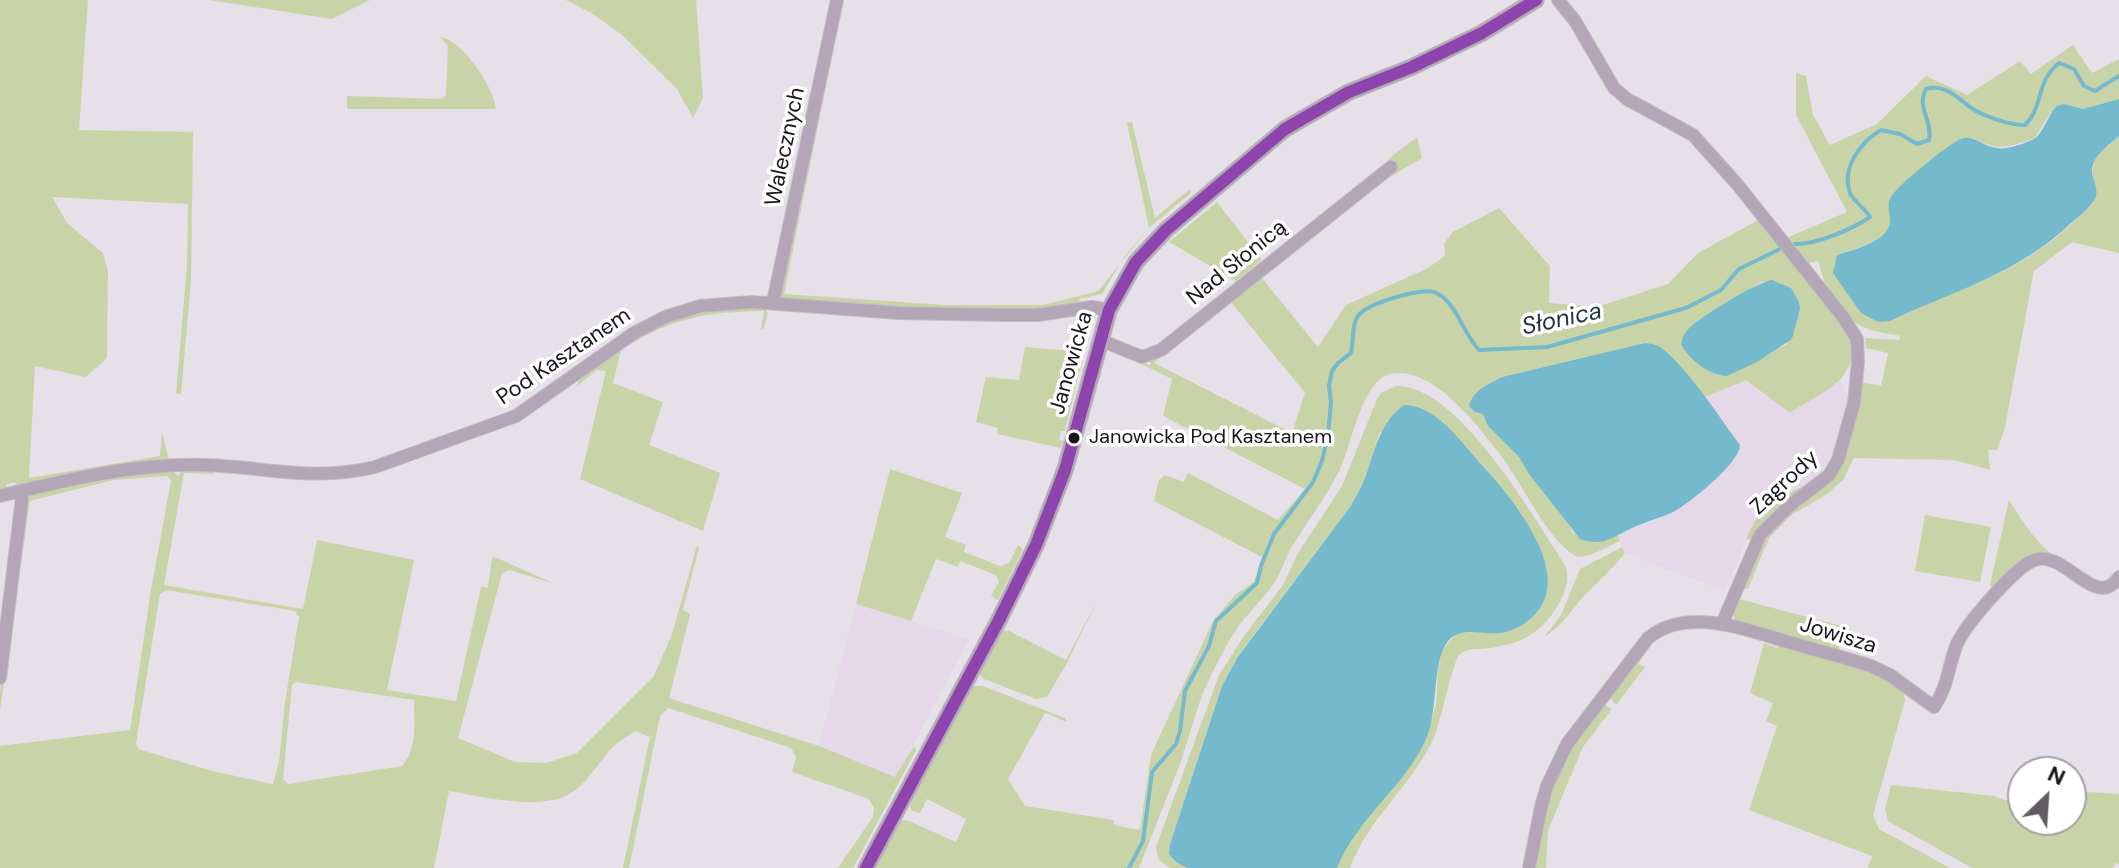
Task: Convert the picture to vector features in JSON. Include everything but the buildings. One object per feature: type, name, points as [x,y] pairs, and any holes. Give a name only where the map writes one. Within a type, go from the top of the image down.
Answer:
[{"type":"street","name":"Walecznych","points":[[773,302],[837,0]]},
{"type":"street","name":"Janowicka","points":[[866,868],[1036,545],[1065,470],[1109,310],[1129,272],[1147,248],[1285,129],[1349,92],[1471,39],[1536,0]]},
{"type":"street","name":"Zagrody","points":[[1558,0],[1575,21],[1614,88],[1627,99],[1693,135],[1737,184],[1857,339],[1854,403],[1834,467],[1760,535],[1722,624]]},
{"type":"street","name":"Nad Słonicą","points":[[1100,340],[1142,357],[1161,350],[1391,167]]},
{"type":"street","name":"Pod Kasztanem","points":[[0,496],[84,477],[174,466],[204,465],[308,475],[375,467],[516,416],[620,343],[665,317],[719,303],[773,302],[914,313],[1026,315],[1092,307],[1109,310]]},
{"type":"street","points":[[0,678],[23,490]]},
{"type":"street","name":"Jowisza","points":[[1722,624],[1871,666],[1890,675],[1934,707],[1944,692],[1955,648],[1965,630],[2026,564],[2038,559],[2051,559],[2085,582],[2102,589],[2111,586],[2119,577]]},
{"type":"street","points":[[1529,868],[1544,796],[1567,744],[1648,638],[1673,625],[1722,624]]},
{"type":"shaded area","points":[[1746,380],[1791,413],[1840,380],[1848,397],[1834,459],[1807,484],[1767,505],[1754,521],[1725,591],[1625,553],[1617,534],[1667,515],[1739,445],[1705,397]]},
{"type":"shaded area","points":[[856,604],[969,639],[896,777],[819,746]]},
{"type":"green space","points":[[0,0],[88,0],[79,130],[193,132],[191,280],[181,394],[176,394],[187,266],[188,204],[52,197],[67,223],[103,253],[108,271],[107,358],[86,377],[35,366],[29,478],[160,456],[162,432],[169,460],[17,488],[15,482],[7,484],[6,490],[0,491]]},
{"type":"green space","points":[[209,0],[370,0],[332,19]]},
{"type":"green space","points":[[566,0],[696,0],[703,98],[693,118],[677,89],[622,35],[593,14]]},
{"type":"green space","points":[[440,37],[457,46],[476,66],[490,89],[496,109],[347,109],[347,96],[442,99],[446,95],[448,46]]},
{"type":"green space","points":[[2073,45],[2092,73],[2119,59],[2119,99],[2083,109],[2064,104],[2051,112],[2034,139],[2016,144],[1997,147],[1973,138],[1888,205],[1891,224],[1882,236],[1837,255],[1927,303],[1965,288],[2020,262],[2084,213],[2095,194],[2094,163],[2119,136],[2119,253],[2072,242],[2034,271],[2005,427],[1997,450],[1988,450],[1990,470],[1954,460],[1854,458],[1843,480],[1827,494],[1790,516],[1769,538],[1748,589],[1744,588],[1768,530],[1824,485],[1861,382],[1881,386],[1888,353],[1866,348],[1865,338],[1899,340],[1900,336],[1868,329],[1848,316],[1828,289],[1819,261],[1808,263],[1786,238],[1847,212],[1796,115],[1796,73],[1806,76],[1813,115],[1830,145],[1877,124],[1926,76],[1967,95],[2020,61],[2031,74]]},
{"type":"green space","points":[[834,46],[784,294],[944,305],[1043,305],[1098,291],[1120,264],[1102,294],[1079,299],[1080,304],[969,311],[857,305],[780,296]]},
{"type":"green space","points":[[1132,122],[1155,218],[1190,189],[1191,193],[1149,228],[1127,123]]},
{"type":"green space","points":[[1417,137],[1422,158],[1390,177],[1388,159]]},
{"type":"green space","points":[[1217,202],[1262,260],[1236,281],[1169,242]]},
{"type":"green space","points":[[1499,208],[1550,266],[1549,303],[1597,307],[1668,284],[1698,253],[1762,218],[1852,339],[1849,366],[1825,392],[1790,413],[1746,380],[1705,397],[1663,349],[1645,343],[1502,377],[1486,385],[1475,412],[1483,413],[1488,426],[1519,457],[1564,516],[1573,533],[1605,540],[1617,534],[1620,541],[1591,555],[1578,557],[1556,539],[1507,463],[1451,399],[1421,378],[1390,374],[1380,379],[1365,400],[1345,456],[1323,499],[1290,550],[1274,583],[1240,624],[1218,662],[1202,695],[1180,764],[1139,868],[877,868],[875,866],[902,820],[956,842],[966,819],[927,799],[920,813],[912,811],[910,807],[920,782],[973,686],[983,686],[1065,718],[1067,722],[1045,713],[1008,779],[1025,806],[1114,820],[1114,825],[1140,830],[1151,755],[1213,621],[1235,595],[1254,582],[1262,557],[1154,501],[1159,480],[1165,475],[1184,482],[1188,473],[1278,520],[1305,489],[1163,416],[1172,379],[1111,349],[1150,365],[1145,359],[1174,346],[1154,363],[1292,433],[1305,393],[1230,301],[1261,277],[1318,347],[1346,305],[1428,268],[1445,256],[1444,243],[1453,232]],"holes":[[[1763,281],[1787,344],[1727,376],[1689,327]]]},
{"type":"green space","points":[[764,307],[768,313],[761,330],[764,311],[706,315],[656,331],[621,350],[613,383],[663,402],[649,445],[720,473],[703,531],[580,479],[606,371],[597,370],[577,386],[579,380],[632,340],[666,322],[727,309]]},
{"type":"green space","points":[[1025,347],[1084,352],[1065,431],[1061,431],[1059,439],[1063,441],[1061,448],[997,434],[998,428],[976,422],[986,377],[1019,380]]},
{"type":"green space","points":[[1396,386],[1420,391],[1444,407],[1469,429],[1492,457],[1565,565],[1567,580],[1563,595],[1551,616],[1526,637],[1507,645],[1468,650],[1460,654],[1435,735],[1426,753],[1368,833],[1350,868],[1337,868],[1345,848],[1359,827],[1415,759],[1427,736],[1436,704],[1442,650],[1458,632],[1523,516],[1488,471],[1450,430],[1380,432],[1364,481],[1350,507],[1237,657],[1222,686],[1170,844],[1176,862],[1187,868],[1170,868],[1158,859],[1156,847],[1219,675],[1283,585],[1298,553],[1342,486],[1377,399],[1381,393]]},
{"type":"green space","points":[[890,469],[962,493],[945,537],[966,545],[964,552],[1000,566],[1009,563],[1018,545],[1023,549],[998,600],[991,596],[999,582],[996,575],[960,561],[958,567],[936,559],[911,621],[856,604]]},
{"type":"green space","points":[[213,471],[213,474],[184,473],[164,585],[303,609],[317,540],[414,560],[387,690],[456,701],[481,587],[488,588],[492,558],[555,584],[509,570],[502,573],[458,738],[515,762],[546,763],[577,753],[654,676],[672,634],[697,545],[699,548],[683,610],[690,614],[669,698],[819,746],[895,777],[914,746],[916,750],[853,868],[838,868],[873,817],[874,808],[869,799],[792,772],[796,757],[791,748],[668,708],[660,716],[629,868],[623,868],[650,737],[635,731],[613,747],[578,788],[561,798],[512,801],[449,791],[434,868],[0,868],[0,746],[130,730],[171,481],[168,476],[114,480],[30,501],[0,710],[27,500],[32,493],[145,473],[173,472],[178,476],[181,472]],"holes":[[[166,590],[295,611],[299,617],[279,762],[273,784],[212,771],[138,749],[136,743],[160,594]],[[296,682],[414,700],[413,743],[402,766],[288,784],[283,779],[292,685]]]},
{"type":"green space","points":[[1807,484],[1768,517],[1751,540],[1746,539],[1763,511]]},
{"type":"green space","points":[[2009,500],[2037,540],[2059,560],[2047,555],[1995,589],[1990,585]]},
{"type":"green space","points":[[1925,515],[1991,527],[1980,582],[1915,571]]},
{"type":"green space","points":[[1622,547],[1625,553],[1620,559],[1562,622],[1545,636],[1561,615],[1580,569]]},
{"type":"green space","points":[[1739,599],[1845,627],[1838,652],[1735,621],[1733,614]]},
{"type":"green space","points":[[1097,601],[1047,697],[1036,699],[984,679],[978,673],[1001,630],[1009,631],[1066,660]]},
{"type":"green space","points":[[1655,639],[1638,664],[1645,667],[1616,705],[1610,697]]},
{"type":"green space","points":[[1764,643],[1863,666],[1902,688],[1905,700],[1873,815],[1879,829],[1950,868],[1868,868],[1872,856],[1749,810],[1777,726],[1766,721],[1773,703],[1750,693]]},
{"type":"green space","points":[[1604,704],[1612,709],[1583,747],[1548,830],[1546,868],[1534,868],[1550,791],[1569,750]]},
{"type":"green space","points":[[1891,785],[1994,796],[2007,801],[2007,836],[2087,836],[2087,792],[2119,794],[2119,864],[2116,863],[2113,868],[1972,868],[1888,821],[1885,809]]},
{"type":"water","points":[[2119,99],[2119,136],[2101,152],[2092,167],[2096,197],[2084,212],[2049,242],[1984,280],[1890,321],[1878,322],[1861,313],[1833,273],[1837,255],[1870,244],[1884,234],[1889,227],[1891,197],[1922,167],[1962,138],[1997,148],[2014,146],[2036,137],[2057,106],[2064,104],[2083,109]]},
{"type":"water","points":[[1772,280],[1791,288],[1799,302],[1792,339],[1757,362],[1727,376],[1707,370],[1689,356],[1681,344],[1690,327],[1730,300]]},
{"type":"water","points":[[1645,343],[1661,347],[1684,370],[1740,445],[1738,452],[1716,479],[1675,511],[1605,541],[1583,540],[1529,474],[1519,457],[1488,426],[1483,414],[1469,406],[1478,392],[1502,377]]},
{"type":"water","points":[[1404,405],[1427,411],[1448,427],[1521,513],[1542,553],[1547,572],[1547,591],[1540,608],[1528,621],[1513,630],[1460,633],[1449,640],[1440,660],[1433,715],[1426,739],[1406,772],[1357,832],[1337,868],[1187,868],[1169,854],[1170,844],[1222,686],[1237,658],[1350,507],[1383,429]]},
{"type":"waterway","name":"Słonica","points":[[1795,244],[1834,235],[1870,217],[1850,193],[1848,174],[1851,165],[1860,148],[1881,130],[1900,134],[1917,144],[1929,140],[1923,102],[1926,89],[1941,88],[1981,114],[2025,125],[2035,111],[2047,78],[2059,63],[2074,69],[2084,86],[2095,91],[2119,76]]},
{"type":"waterway","name":"Słonica","points":[[1129,868],[1143,841],[1152,772],[1176,744],[1185,691],[1209,646],[1216,621],[1257,583],[1274,534],[1313,482],[1322,461],[1328,435],[1332,371],[1351,353],[1356,320],[1363,311],[1393,298],[1417,292],[1434,292],[1449,303],[1479,350],[1547,347],[1686,308],[1721,290],[1739,269],[1780,249]]},
{"type":"transit line","points":[[866,868],[1036,545],[1065,470],[1109,310],[1136,262],[1166,230],[1285,129],[1349,92],[1412,67],[1482,33],[1536,0]]},
{"type":"place","name":"Janowicka Pod Kasztanem","points":[[1074,438]]}]
